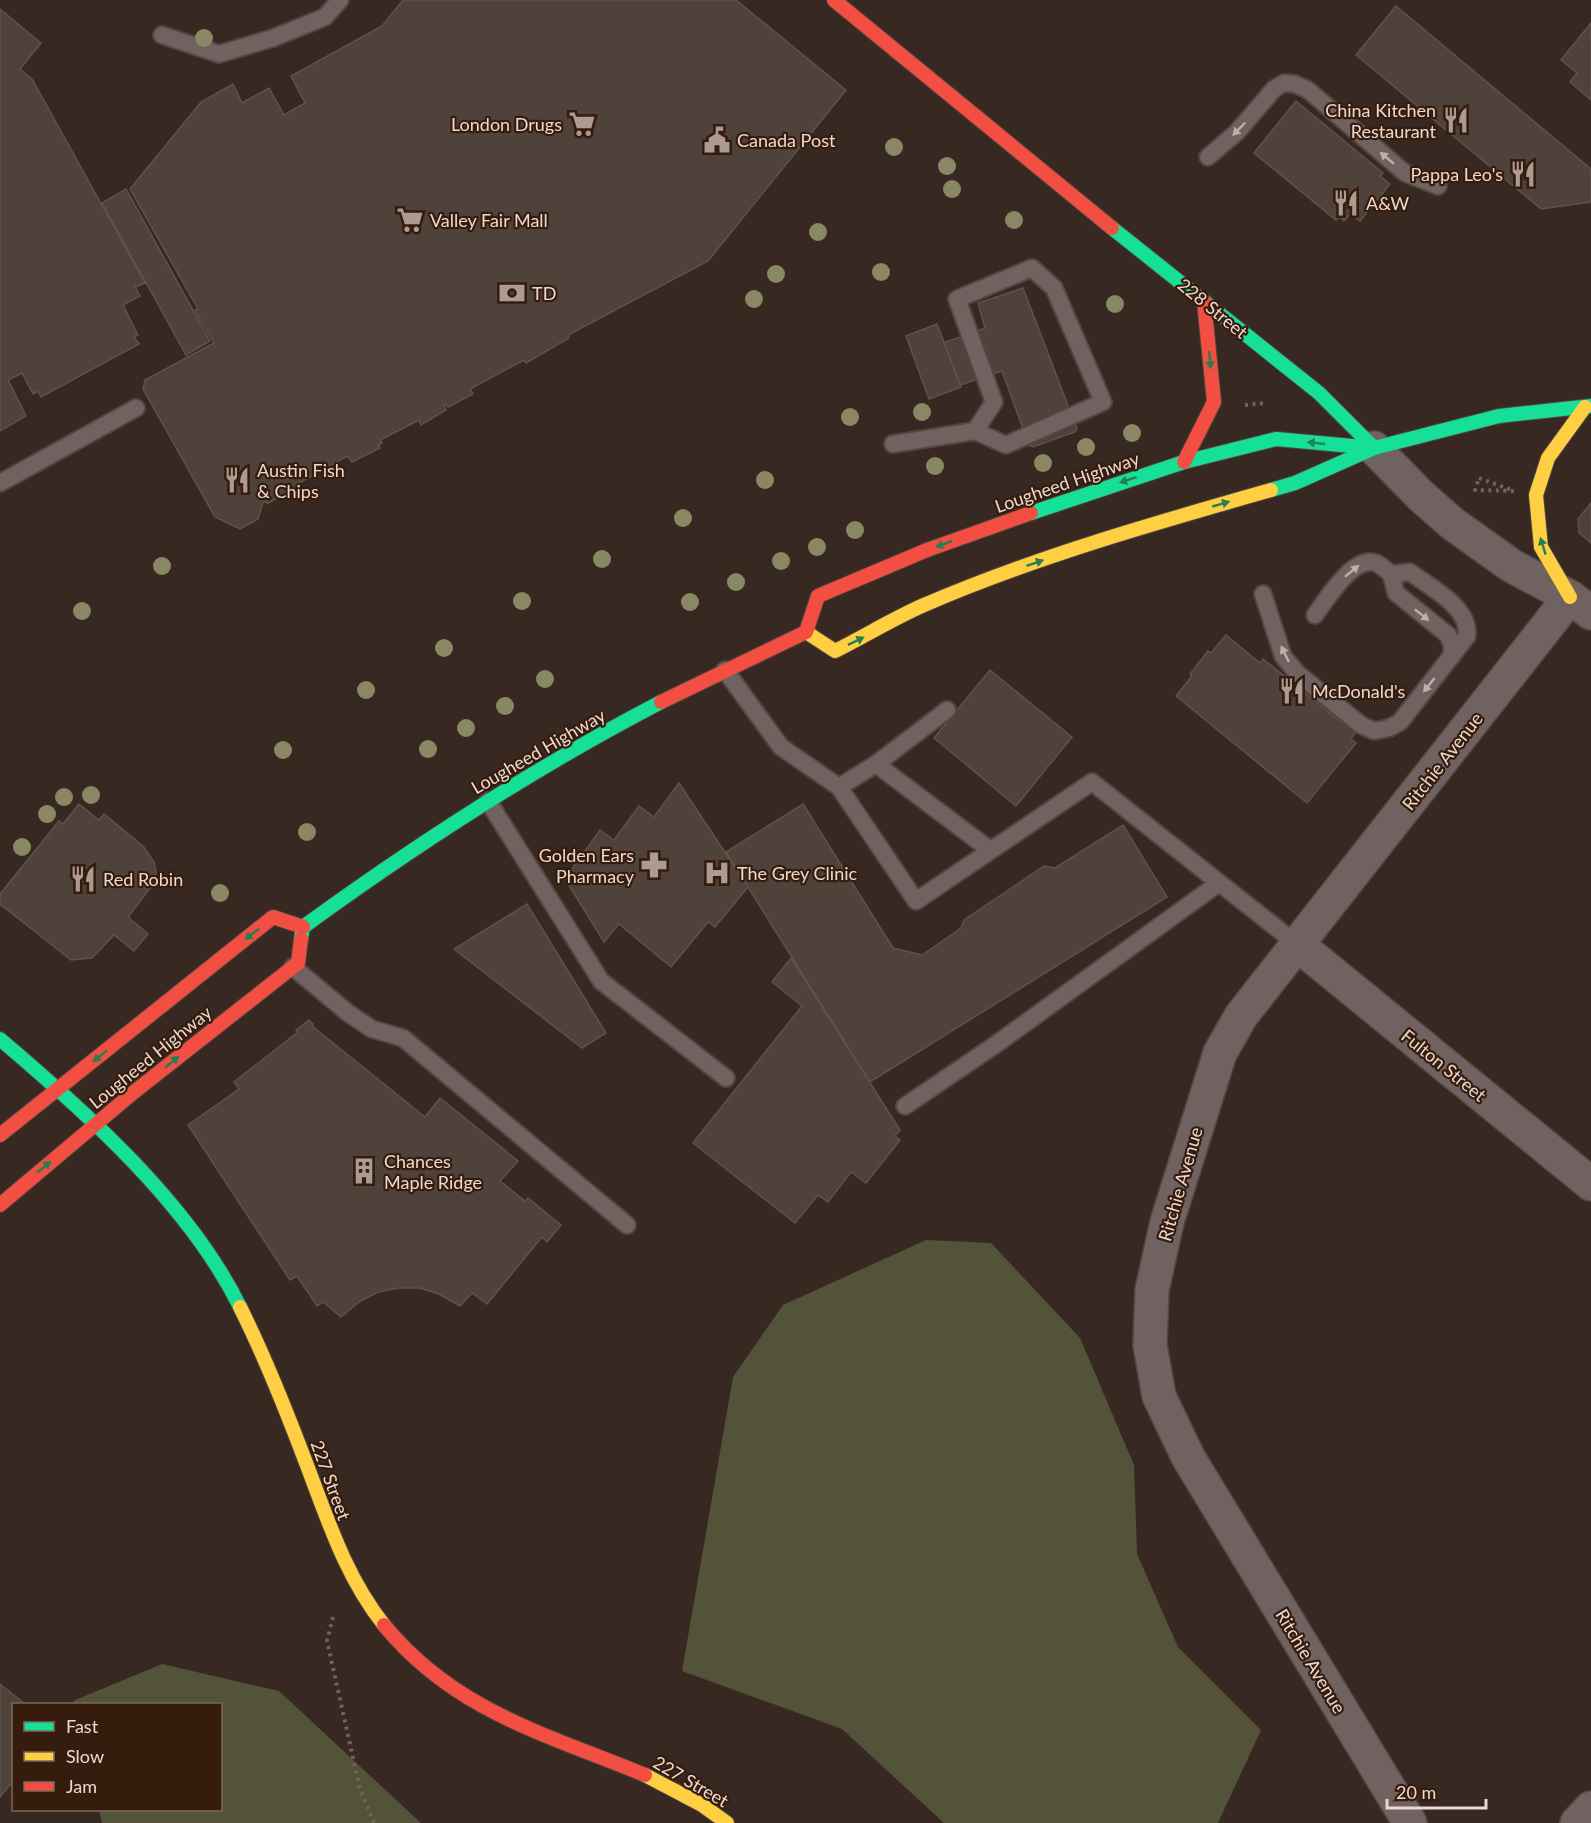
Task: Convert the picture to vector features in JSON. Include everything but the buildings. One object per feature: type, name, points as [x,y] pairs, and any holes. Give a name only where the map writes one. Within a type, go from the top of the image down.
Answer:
[{"type":"main road","name":"228 Street","points":[[834,0],[1037,168],[1319,393],[1374,448]]},
{"type":"main road","points":[[1184,462],[1214,402],[1204,301]]},
{"type":"main road","points":[[1580,605],[1541,548],[1536,495],[1548,458],[1588,406]]},
{"type":"main road","name":"Lougheed Highway","points":[[806,632],[835,651],[922,606],[961,590],[1069,551],[1165,520],[1295,483],[1374,448],[1498,416],[1588,406]]},
{"type":"main road","name":"Lougheed Highway","points":[[0,1135],[273,917],[303,927],[408,852],[488,801],[630,719],[725,670],[806,632],[818,596],[927,550],[1184,462],[1276,439],[1374,448]]},
{"type":"main road","points":[[293,967],[298,963],[303,927]]},
{"type":"main road","name":"Lougheed Highway","points":[[0,1205],[94,1125],[293,967]]},
{"type":"main road","name":"227 Street","points":[[0,1039],[57,1089],[166,1198],[202,1245],[224,1279],[252,1331],[339,1552],[361,1592],[388,1630],[426,1668],[465,1696],[505,1719],[644,1774],[713,1812],[727,1823]]},
{"type":"street","name":"228 Street","points":[[1374,448],[1421,496],[1453,524],[1512,566],[1580,605]]},
{"type":"street","name":"Ritchie Avenue","points":[[1410,1823],[1188,1457],[1159,1396],[1150,1345],[1152,1290],[1167,1222],[1220,1053],[1241,1016],[1580,605]]},
{"type":"street","name":"Fulton Street","points":[[1298,945],[1591,1184]]},
{"type":"street","points":[[1577,1823],[1591,1808]]},
{"type":"lane","points":[[162,35],[219,54],[273,39],[325,16],[340,0]]},
{"type":"lane","points":[[1208,158],[1237,132],[1275,89],[1284,83],[1295,84],[1308,90],[1405,173],[1438,186]]},
{"type":"lane","points":[[893,444],[975,431],[1006,445],[1103,402],[1054,288],[1032,268],[957,299],[994,402],[975,431]]},
{"type":"lane","points":[[0,483],[136,408]]},
{"type":"lane","points":[[1315,615],[1357,565],[1369,561],[1378,563],[1391,574],[1396,593],[1448,635],[1452,645],[1452,656]]},
{"type":"lane","points":[[1263,594],[1283,656],[1297,673],[1361,725],[1374,731],[1389,728],[1400,722],[1467,636],[1468,627],[1459,609],[1410,572],[1391,574]]},
{"type":"lane","points":[[725,670],[781,747],[839,787],[915,901],[1092,782],[1298,945]]},
{"type":"lane","points":[[839,787],[876,764],[947,710]]},
{"type":"lane","points":[[876,764],[990,850]]},
{"type":"lane","points":[[488,801],[600,981],[726,1078]]},
{"type":"lane","points":[[905,1106],[995,1046],[1219,883]]},
{"type":"lane","points":[[293,967],[348,1013],[372,1029],[403,1038],[627,1225]]},
{"type":"path","points":[[1238,406],[1265,403]]},
{"type":"path","points":[[1479,478],[1514,492],[1494,491],[1475,490],[1479,478]]},
{"type":"path","points":[[333,1617],[327,1641],[360,1789],[374,1823]]},
{"type":"green space","points":[[926,1240],[991,1243],[1080,1338],[1134,1465],[1137,1554],[1178,1647],[1261,1730],[1218,1823],[944,1823],[842,1729],[682,1671],[733,1377],[783,1305]]},
{"type":"green space","points":[[162,1664],[279,1691],[421,1823],[102,1823],[99,1811],[222,1811],[222,1703],[74,1703],[73,1701]]},
{"type":"traffic: fast","points":[[1112,228],[1319,393],[1374,448]]},
{"type":"traffic: fast","points":[[1271,490],[1295,483],[1374,448],[1499,416],[1591,406]]},
{"type":"traffic: fast","points":[[1031,513],[1184,462],[1276,439],[1374,448]]},
{"type":"traffic: fast","points":[[301,939],[303,927],[433,836],[568,753],[661,702]]},
{"type":"traffic: fast","points":[[0,1039],[67,1097],[134,1162],[194,1232],[219,1269],[240,1307]]},
{"type":"traffic: slow","points":[[1570,597],[1541,547],[1536,495],[1548,458],[1585,407]]},
{"type":"traffic: slow","points":[[806,632],[835,651],[913,610],[1009,571],[1139,528],[1271,490]]},
{"type":"traffic: slow","points":[[240,1307],[281,1399],[337,1543],[358,1586],[384,1625]]},
{"type":"traffic: slow","points":[[645,1775],[702,1805],[727,1823]]},
{"type":"traffic: jam","points":[[834,0],[1112,228]]},
{"type":"traffic: jam","points":[[1184,462],[1214,402],[1204,301]]},
{"type":"traffic: jam","points":[[661,702],[806,632],[818,596],[927,550],[1031,513]]},
{"type":"traffic: jam","points":[[0,1135],[273,917],[303,927]]},
{"type":"traffic: jam","points":[[0,1205],[134,1092],[298,963],[301,939]]},
{"type":"traffic: jam","points":[[384,1625],[411,1654],[441,1679],[472,1700],[538,1733],[645,1775]]},
{"type":"place","name":"China Kitchen Restaurant","points":[[1456,120]]},
{"type":"place","name":"London Drugs","points":[[582,124]]},
{"type":"place","name":"Canada Post","points":[[717,140]]},
{"type":"place","name":"Pappa Leo's","points":[[1523,174]]},
{"type":"place","name":"A&W","points":[[1346,203]]},
{"type":"place","name":"Valley Fair Mall","points":[[410,220]]},
{"type":"place","name":"TD","points":[[512,293]]},
{"type":"place","name":"Austin Fish & Chips","points":[[237,480]]},
{"type":"place","name":"McDonald's","points":[[1292,691]]},
{"type":"place","name":"Golden Ears Pharmacy","points":[[654,865]]},
{"type":"place","name":"The Grey Clinic","points":[[717,873]]},
{"type":"place","name":"Red Robin","points":[[83,879]]},
{"type":"place","name":"Chances Maple Ridge","points":[[364,1171]]}]
